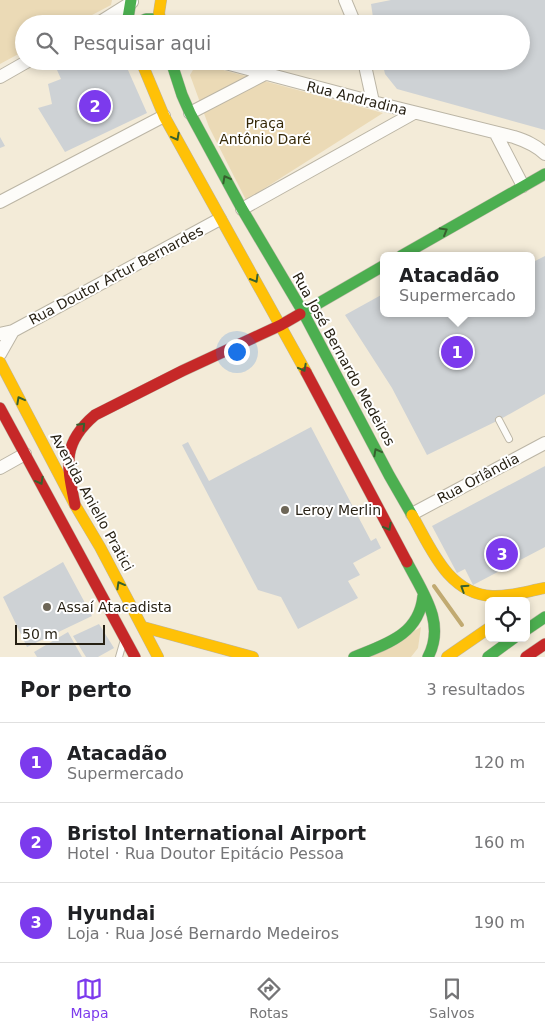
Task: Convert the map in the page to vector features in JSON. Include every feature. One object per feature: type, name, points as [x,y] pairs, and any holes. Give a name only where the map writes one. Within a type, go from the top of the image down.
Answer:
[{"type":"main road","points":[[161,0],[159,7],[161,15]]},
{"type":"main road","points":[[129,15],[133,1]]},
{"type":"main road","name":"Rua José Bernardo Medeiros","points":[[144,70],[164,116],[281,325],[378,482],[412,514],[446,573],[471,592],[494,597],[545,589]]},
{"type":"main road","name":"Rua José Bernardo Medeiros","points":[[174,70],[190,113],[242,210],[303,312],[378,482],[437,631],[428,657]]},
{"type":"main road","points":[[408,252],[545,174]]},
{"type":"main road","points":[[75,505],[69,461],[70,445],[73,436],[86,421],[182,371],[281,325],[380,268]]},
{"type":"main road","name":"Avenida Aniello Pratici","points":[[0,362],[158,657]]},
{"type":"main road","points":[[0,408],[135,657]]},
{"type":"main road","points":[[530,599],[545,589]]},
{"type":"main road","points":[[354,657],[393,640],[414,625],[421,616],[424,605],[423,593]]},
{"type":"main road","points":[[530,627],[545,617]]},
{"type":"main road","points":[[143,627],[253,657]]},
{"type":"main road","points":[[446,657],[485,631]]},
{"type":"main road","points":[[127,640],[128,657]]},
{"type":"main road","points":[[488,657],[509,642]]},
{"type":"main road","points":[[526,657],[545,644]]},
{"type":"street","points":[[345,0],[351,15]]},
{"type":"street","points":[[111,15],[133,1]]},
{"type":"street","points":[[0,77],[15,68]]},
{"type":"street","name":"Rua Andradina","points":[[251,70],[528,142],[538,147],[545,154]]},
{"type":"street","points":[[366,70],[373,102]]},
{"type":"street","points":[[190,113],[265,74]]},
{"type":"street","points":[[242,210],[414,112]]},
{"type":"street","points":[[0,202],[164,116]]},
{"type":"street","points":[[496,134],[523,186]]},
{"type":"street","name":"Rua Doutor Artur Bernardes","points":[[0,354],[6,333],[220,219]]},
{"type":"street","name":"Rua Orlândia","points":[[412,514],[545,443]]},
{"type":"street","points":[[0,468],[25,454]]},
{"type":"lane","points":[[499,420],[509,439]]},
{"type":"lane","points":[[119,657],[127,640]]},
{"type":"green space","points":[[0,0],[112,0],[111,5],[92,15],[15,15],[15,56],[0,64]]},
{"type":"green space","name":"Praça Antônio Daré","points":[[193,70],[223,70],[383,113],[246,200],[209,127],[190,75]]},
{"type":"green space","points":[[421,627],[418,648],[411,657],[370,657]]},
{"type":"building","points":[[391,0],[545,0],[545,130],[397,89],[384,70],[530,70],[530,15],[373,15],[371,4]]},
{"type":"building","points":[[57,70],[128,70],[147,113],[65,152],[38,108],[52,104],[48,84],[61,79]]},
{"type":"building","points":[[0,137],[5,146],[0,148]]},
{"type":"building","points":[[545,256],[545,394],[499,420],[427,455],[392,388],[345,315],[380,296],[380,317],[535,317],[535,261]]},
{"type":"building","name":"Leroy Merlin","points":[[311,427],[371,541],[376,538],[381,548],[353,563],[360,575],[348,581],[358,598],[298,629],[281,597],[258,590],[182,445],[188,442],[209,481]]},
{"type":"building","points":[[545,466],[545,547],[473,585],[465,569],[457,573],[432,526]]},
{"type":"building","name":"Assaí Atacadista","points":[[63,562],[92,616],[27,647],[3,597]]},
{"type":"building","points":[[99,624],[114,648],[98,657],[86,657],[73,636]]},
{"type":"building","points":[[68,632],[82,657],[37,657],[34,652]]},
{"type":"waterway","points":[[434,586],[462,625]]},
{"type":"traffic: fast","points":[[128,15],[131,0]]},
{"type":"traffic: fast","points":[[174,70],[190,113],[242,209],[303,312],[412,515]]},
{"type":"traffic: fast","points":[[408,252],[545,174]]},
{"type":"traffic: fast","points":[[300,314],[380,268]]},
{"type":"traffic: fast","points":[[407,562],[430,608],[433,620],[435,632],[428,657]]},
{"type":"traffic: fast","points":[[354,657],[389,642],[408,629],[415,620],[423,596]]},
{"type":"traffic: fast","points":[[530,627],[545,617]]},
{"type":"traffic: fast","points":[[488,657],[509,642]]},
{"type":"traffic: slow","points":[[159,15],[161,0]]},
{"type":"traffic: slow","points":[[145,70],[164,116],[306,372]]},
{"type":"traffic: slow","points":[[0,362],[158,657]]},
{"type":"traffic: slow","points":[[412,515],[434,555],[452,578],[464,587],[477,593],[492,596],[512,595],[545,588]]},
{"type":"traffic: slow","points":[[143,627],[253,657]]},
{"type":"traffic: slow","points":[[447,657],[485,631]]},
{"type":"traffic: jam","points":[[75,505],[70,478],[69,456],[76,436],[95,415],[300,314]]},
{"type":"traffic: jam","points":[[306,372],[407,562]]},
{"type":"traffic: jam","points":[[0,408],[135,657]]},
{"type":"traffic: jam","points":[[526,657],[545,644]]},
{"type":"place","name":"Bristol International Airport","points":[[95,106]]},
{"type":"place","name":"Atacadão","points":[[457,352]]},
{"type":"place","name":"Leroy Merlin","points":[[285,510]]},
{"type":"place","name":"Hyundai","points":[[502,554]]},
{"type":"place","name":"Assaí Atacadista","points":[[47,607]]}]
